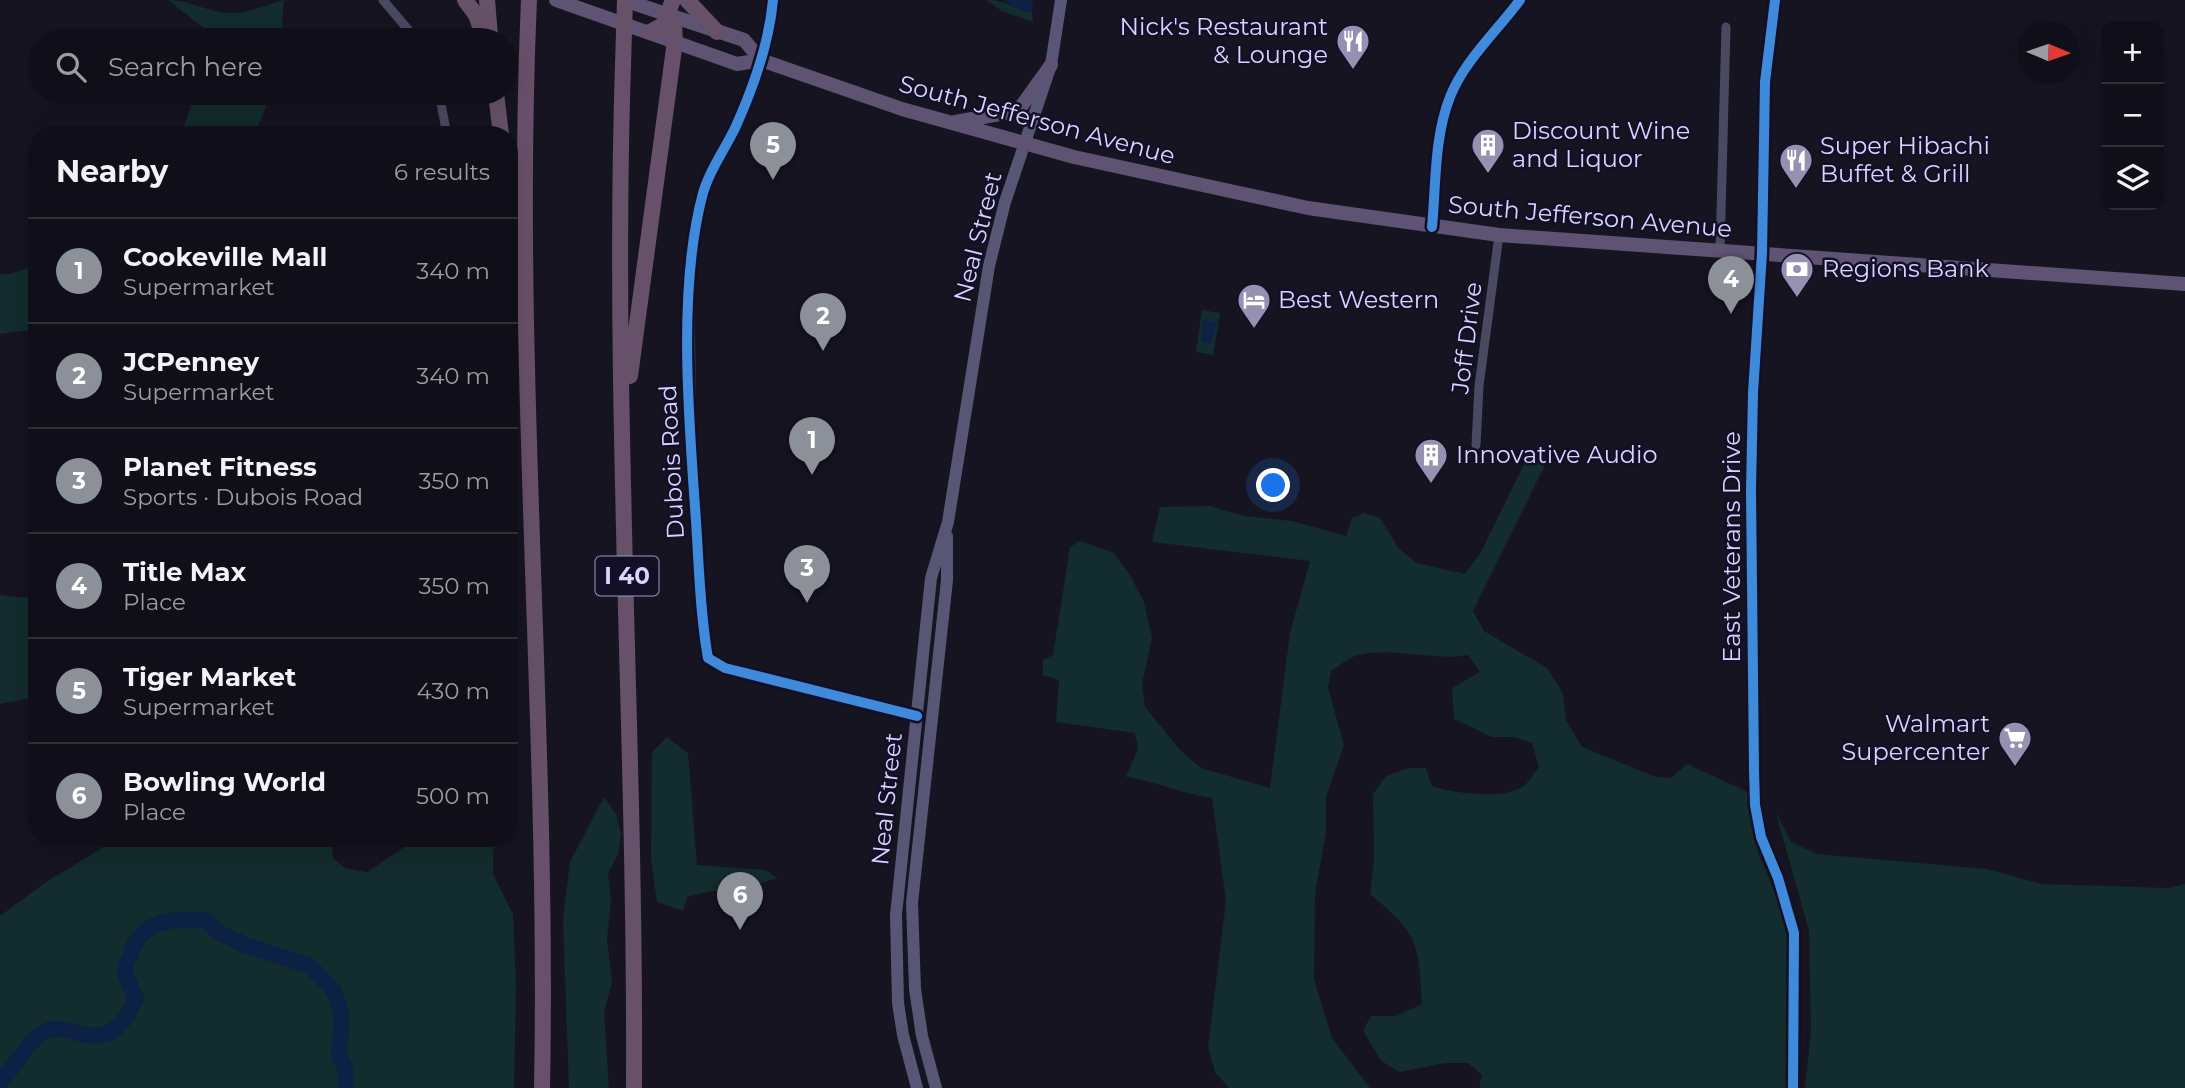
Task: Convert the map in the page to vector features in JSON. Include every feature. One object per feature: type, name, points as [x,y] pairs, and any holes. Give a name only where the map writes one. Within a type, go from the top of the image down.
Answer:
[{"type":"highway","points":[[465,0],[480,28]]},
{"type":"highway","points":[[487,0],[489,28]]},
{"type":"highway","points":[[529,0],[524,173],[542,935],[542,1088]]},
{"type":"highway","name":"I 40","points":[[624,0],[618,220],[634,903],[634,1088]]},
{"type":"highway","points":[[687,0],[717,32]]},
{"type":"highway","points":[[650,32],[663,26],[671,8]]},
{"type":"highway","points":[[624,449],[635,332],[675,41],[671,8]]},
{"type":"highway","points":[[497,105],[500,126]]},
{"type":"highway","points":[[518,303],[529,417]]},
{"type":"main road","name":"South Jefferson Avenue","points":[[556,0],[737,64],[761,60],[852,93],[950,122],[1248,197],[1432,227],[1499,235],[2185,284]]},
{"type":"main road","name":"South Jefferson Avenue","points":[[624,0],[671,8],[717,32],[744,40],[761,60]]},
{"type":"main road","name":"Neal Street","points":[[917,1088],[903,1035],[895,971],[896,915],[931,578],[947,522],[989,266],[1051,65],[1061,0]]},
{"type":"main road","points":[[950,122],[999,117],[1018,111],[1051,65]]},
{"type":"main road","points":[[936,1088],[922,1036],[915,989],[912,903],[947,580],[947,522]]},
{"type":"street","points":[[383,0],[407,28]]},
{"type":"street","points":[[761,60],[770,30],[773,0]]},
{"type":"street","points":[[1432,227],[1441,131],[1450,98],[1464,70],[1520,0]]},
{"type":"street","name":"East Veterans Drive","points":[[1775,0],[1765,82],[1762,253],[1751,490],[1755,805],[1761,837],[1794,933],[1793,1088]]},
{"type":"street","points":[[1720,251],[1726,27]]},
{"type":"street","name":"Dubois Road","points":[[761,60],[735,129],[713,163],[703,193],[690,290],[692,473],[708,658],[725,668],[917,716]]},
{"type":"street","points":[[441,105],[445,126]]},
{"type":"street","name":"Joff Drive","points":[[1476,445],[1479,386],[1499,235]]},
{"type":"green space","points":[[168,0],[213,11],[237,13],[284,0],[282,28],[204,28]]},
{"type":"green space","points":[[986,0],[1000,1],[1032,12],[1033,22],[1002,11]]},
{"type":"green space","points":[[191,105],[266,105],[258,126],[184,126]]},
{"type":"green space","points":[[28,268],[28,330],[0,334],[0,274]]},
{"type":"green space","points":[[1202,310],[1220,313],[1213,355],[1196,352]]},
{"type":"green space","points":[[1540,457],[1544,467],[1473,611],[1484,631],[1547,668],[1563,693],[1566,720],[1582,747],[1656,777],[1671,778],[1687,764],[1748,792],[1758,852],[1784,915],[1788,943],[1786,1088],[1479,1088],[1482,1075],[1468,1063],[1445,1063],[1400,1072],[1381,1061],[1363,1030],[1371,1016],[1396,1016],[1422,1004],[1417,952],[1413,941],[1398,919],[1370,894],[1374,858],[1373,794],[1386,776],[1409,768],[1426,768],[1432,786],[1441,789],[1479,794],[1505,793],[1525,785],[1539,767],[1532,743],[1513,737],[1492,737],[1454,719],[1452,688],[1480,672],[1468,655],[1440,657],[1383,652],[1355,656],[1331,671],[1328,688],[1344,745],[1326,797],[1326,832],[1315,894],[1314,979],[1332,1038],[1370,1088],[1229,1088],[1215,1072],[1208,1047],[1226,901],[1212,798],[1126,777],[1138,749],[1135,733],[1056,722],[1059,680],[1043,675],[1043,660],[1053,655],[1070,547],[1080,541],[1114,553],[1130,575],[1144,602],[1152,638],[1142,684],[1145,707],[1180,750],[1201,768],[1270,788],[1290,633],[1310,561],[1152,542],[1160,507],[1210,506],[1244,516],[1292,521],[1346,536],[1352,518],[1364,513],[1380,518],[1399,549],[1417,563],[1465,574],[1481,552],[1524,464]]},
{"type":"green space","points":[[0,595],[28,598],[28,699],[0,704]]},
{"type":"green space","points":[[667,737],[688,753],[697,865],[766,870],[777,878],[736,892],[711,891],[687,897],[683,911],[657,902],[651,859],[652,752]]},
{"type":"green space","points":[[604,797],[616,814],[621,833],[618,854],[608,874],[611,901],[607,938],[612,982],[604,1012],[609,1088],[569,1088],[563,918],[570,862]]},
{"type":"green space","points":[[1776,813],[1791,842],[1817,854],[1987,869],[2042,884],[2168,888],[2185,884],[2185,1088],[1805,1088],[1811,1032],[1809,931]]},
{"type":"green space","points":[[104,847],[332,847],[333,858],[345,868],[367,872],[404,847],[495,847],[493,874],[513,914],[516,986],[514,1088],[0,1088],[0,916],[49,880]]},
{"type":"water","points":[[1004,0],[1033,0],[1032,12],[1021,11]]},
{"type":"water","points":[[1203,320],[1217,322],[1211,343],[1201,342]]},
{"type":"waterway","points":[[0,1082],[30,1043],[42,1033],[53,1029],[101,1035],[113,1030],[125,1019],[136,998],[125,972],[135,944],[150,928],[160,923],[183,920],[208,921],[218,932],[245,945],[310,966],[334,991],[342,1014],[339,1057],[346,1069],[345,1088]]},
{"type":"cycle path","points":[[773,0],[768,33],[755,80],[703,193],[690,271],[688,399],[700,590],[708,658],[725,668],[917,716]]},
{"type":"cycle path","points":[[1432,227],[1438,145],[1450,97],[1472,59],[1520,0]]},
{"type":"cycle path","points":[[1775,0],[1765,82],[1762,253],[1753,393],[1751,490],[1754,770],[1755,805],[1761,837],[1778,878],[1794,933],[1793,1088]]},
{"type":"place","name":"Nick's Restaurant & Lounge","points":[[1353,71]]},
{"type":"place","name":"Discount Wine and Liquor","points":[[1488,175]]},
{"type":"place","name":"Tiger Market","points":[[773,180]]},
{"type":"place","name":"Super Hibachi Buffet & Grill","points":[[1796,190]]},
{"type":"place","name":"Regions Bank","points":[[1797,299]]},
{"type":"place","name":"Title Max","points":[[1731,314]]},
{"type":"place","name":"Best Western","points":[[1254,330]]},
{"type":"place","name":"JCPenney","points":[[823,351]]},
{"type":"place","name":"Cookeville Mall","points":[[812,475]]},
{"type":"place","name":"Innovative Audio","points":[[1431,485]]},
{"type":"place","name":"Planet Fitness","points":[[807,603]]},
{"type":"place","name":"Walmart Supercenter","points":[[2015,768]]},
{"type":"place","name":"Bowling World","points":[[740,930]]}]
